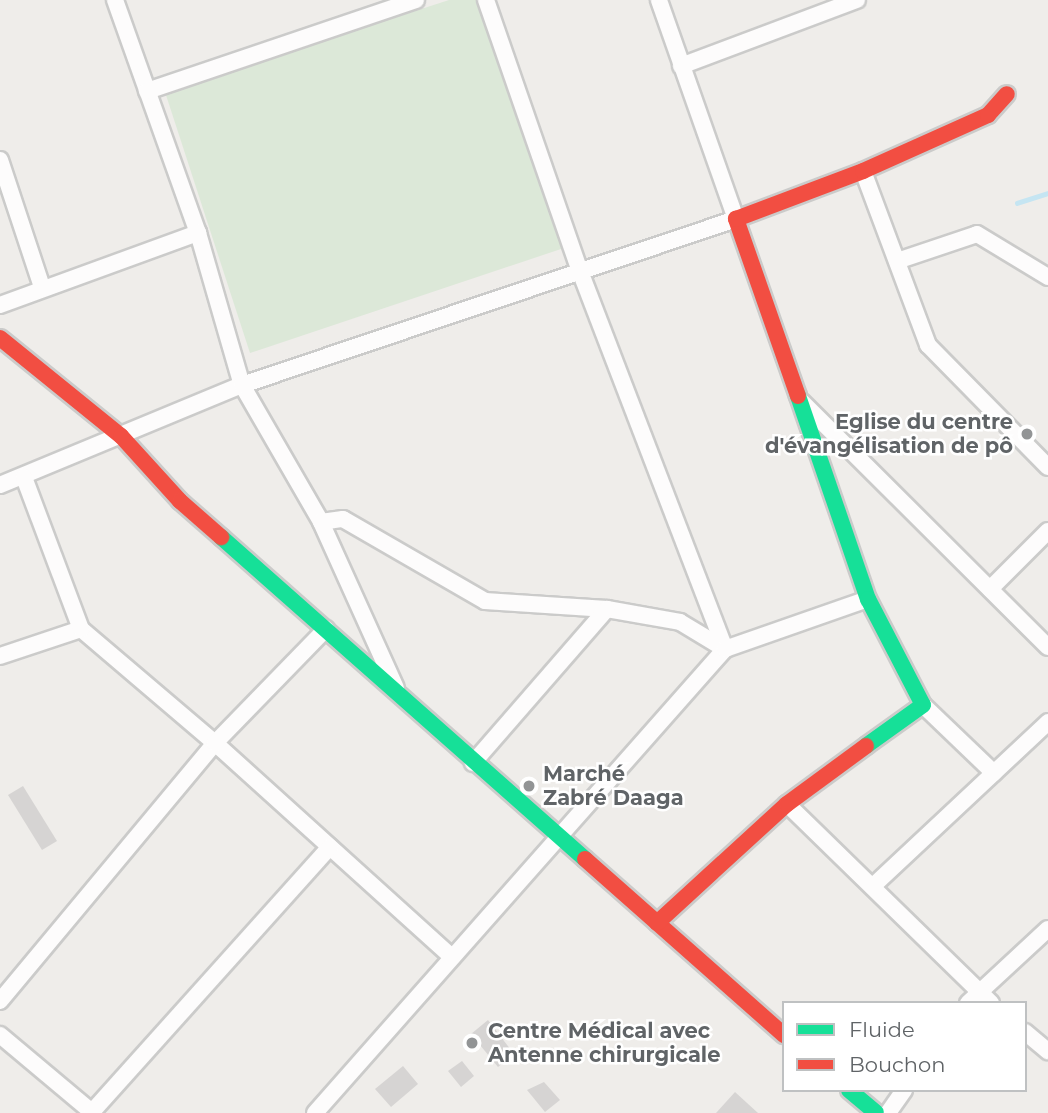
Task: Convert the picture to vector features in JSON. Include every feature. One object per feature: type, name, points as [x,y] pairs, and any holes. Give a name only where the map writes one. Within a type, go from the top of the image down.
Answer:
[{"type":"street","points":[[115,0],[198,233],[242,385],[321,522],[397,690]]},
{"type":"street","points":[[147,91],[416,0]]},
{"type":"street","points":[[486,0],[580,271],[725,649]]},
{"type":"street","points":[[659,0],[868,599],[923,705],[994,773]]},
{"type":"street","points":[[681,66],[857,0]]},
{"type":"street","points":[[0,485],[242,385],[736,219],[863,171],[988,115],[1007,94]]},
{"type":"street","points":[[0,160],[42,287]]},
{"type":"street","points":[[863,171],[928,345],[1048,467]]},
{"type":"street","points":[[0,305],[42,287],[198,233]]},
{"type":"street","points":[[897,261],[977,234],[1048,277]]},
{"type":"street","points":[[0,338],[121,436],[180,500],[397,690],[559,840],[782,1033]]},
{"type":"street","points":[[799,400],[1048,647]]},
{"type":"street","points":[[24,477],[80,629],[215,743],[452,957]]},
{"type":"street","points":[[321,522],[343,519],[485,601],[607,609],[680,622],[725,649]]},
{"type":"street","points":[[990,589],[1048,531]]},
{"type":"street","points":[[315,1113],[725,649],[868,599]]},
{"type":"street","points":[[473,763],[607,609]]},
{"type":"street","points":[[0,656],[80,629]]},
{"type":"street","points":[[0,1001],[215,743],[326,629]]},
{"type":"street","points":[[657,923],[787,804],[923,705]]},
{"type":"street","points":[[873,886],[1048,722]]},
{"type":"street","points":[[787,804],[873,886],[972,996],[1048,929]]},
{"type":"street","points":[[0,1035],[93,1113],[330,847]]},
{"type":"street","points":[[1027,1034],[1048,1051]]},
{"type":"street","points":[[851,1092],[876,1113]]},
{"type":"street","points":[[888,1113],[903,1092]]},
{"type":"green space","points":[[449,0],[484,0],[567,247],[250,353],[165,92]]},
{"type":"building","points":[[23,786],[57,841],[42,850],[8,795]]},
{"type":"building","points":[[488,1020],[514,1054],[498,1067],[471,1034]]},
{"type":"building","points":[[462,1061],[474,1076],[461,1087],[448,1071]]},
{"type":"building","points":[[403,1066],[418,1084],[391,1107],[375,1089]]},
{"type":"building","points":[[544,1082],[560,1100],[545,1112],[527,1090]]},
{"type":"building","points":[[735,1092],[758,1113],[716,1113]]},
{"type":"waterway","points":[[1017,203],[1048,193]]},
{"type":"traffic: fast","points":[[798,396],[868,599],[923,705],[866,746]]},
{"type":"traffic: fast","points":[[221,537],[585,859]]},
{"type":"traffic: fast","points":[[851,1092],[876,1113]]},
{"type":"traffic: jam","points":[[798,396],[736,219],[863,171],[988,115],[1007,94]]},
{"type":"traffic: jam","points":[[0,338],[121,436],[180,501],[221,537]]},
{"type":"traffic: jam","points":[[657,923],[787,804],[866,746]]},
{"type":"traffic: jam","points":[[585,859],[782,1033]]},
{"type":"place","name":"Eglise du centre d'évangélisation de pô","points":[[1027,434]]},
{"type":"place","name":"Marché Zabré Daaga","points":[[529,786]]},
{"type":"place","name":"Centre Médical avec Antenne chirurgicale","points":[[472,1043]]}]
